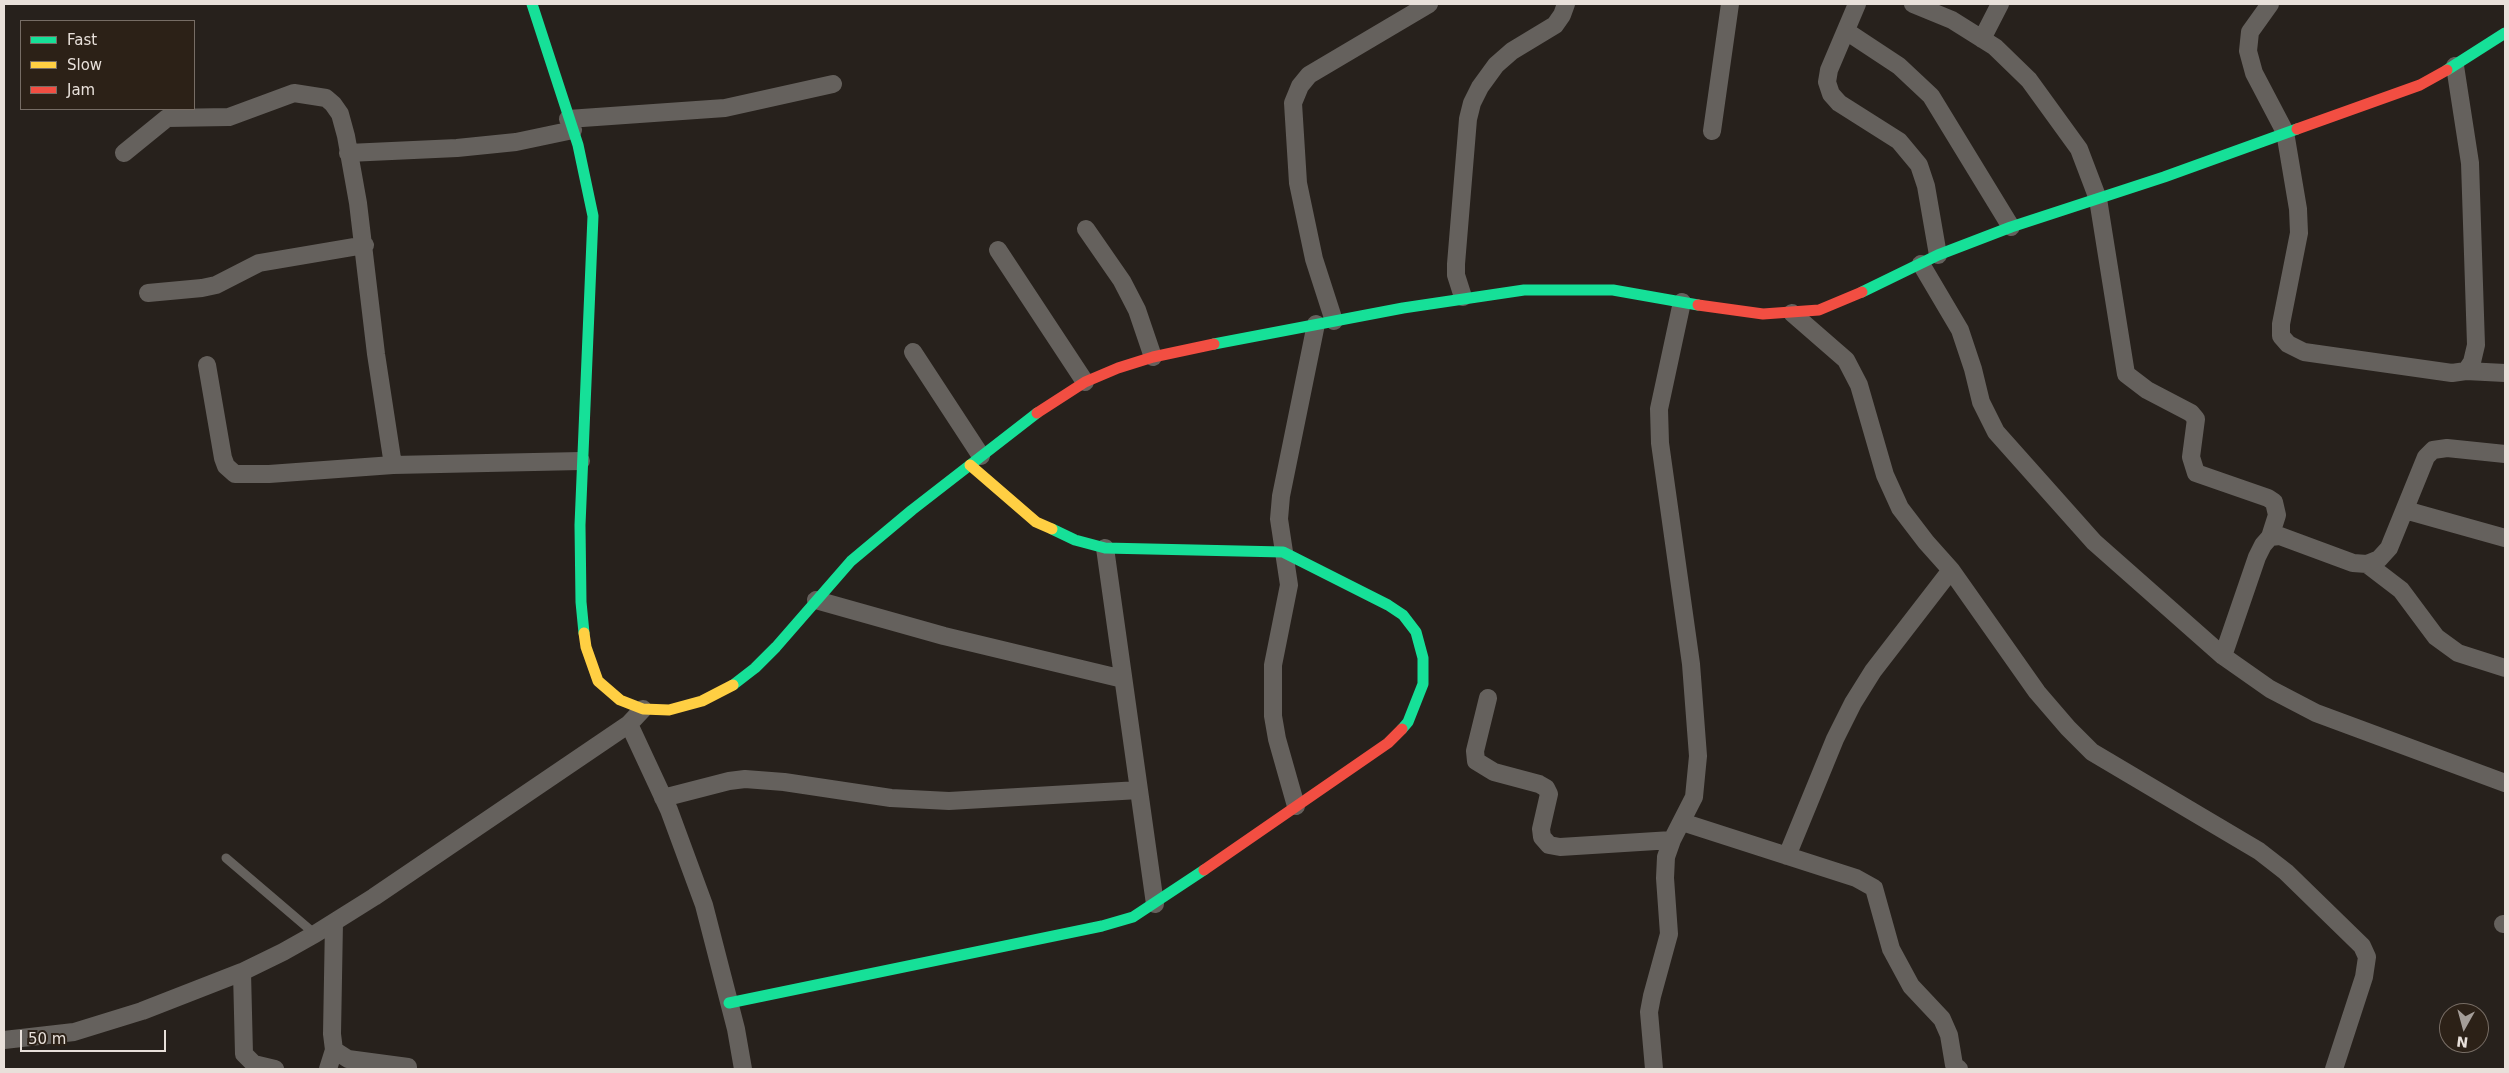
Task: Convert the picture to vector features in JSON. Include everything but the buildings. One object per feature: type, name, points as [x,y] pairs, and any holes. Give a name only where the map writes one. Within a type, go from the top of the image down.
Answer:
[{"type":"main road","points":[[532,4],[587,180],[593,216],[581,461],[580,571],[586,647],[598,681],[620,700],[642,709],[670,710],[702,701],[729,688],[771,652],[851,562],[1048,405],[1085,382],[1153,357],[1463,297],[1524,290],[1613,290],[1724,310],[1764,314],[1819,310],[1845,300],[1938,256],[2011,227],[2098,199],[2420,85],[2455,66],[2505,34]]},
{"type":"main road","points":[[729,1003],[1102,926],[1134,917],[1388,743],[1408,722],[1422,684],[1423,658],[1416,632],[1403,615],[1388,604],[1283,552],[1105,548],[1075,540],[1036,522],[976,461]]},
{"type":"street","points":[[1334,321],[1314,259],[1298,183],[1293,103],[1300,86],[1310,74],[1429,4]]},
{"type":"street","points":[[1463,297],[1456,275],[1456,264],[1467,129],[1472,103],[1480,87],[1496,65],[1512,51],[1555,25],[1562,15],[1566,4]]},
{"type":"street","points":[[1712,131],[1730,4]]},
{"type":"street","points":[[1858,4],[1829,70],[1827,82],[1831,94],[1839,103],[1899,141],[1919,165],[1926,186],[1938,256]]},
{"type":"street","points":[[1913,4],[1952,20],[1995,47],[2029,80],[2060,121],[2079,149],[2098,199],[2126,374],[2147,390],[2191,413],[2196,419],[2191,457],[2196,473],[2268,498],[2274,502],[2277,515],[2270,537],[2263,545],[2257,557],[2223,656]]},
{"type":"street","points":[[1982,39],[2000,4]]},
{"type":"street","points":[[2270,4],[2250,32],[2248,52],[2254,73],[2285,132],[2298,209],[2299,233],[2281,324],[2281,336],[2288,344],[2304,352],[2452,373],[2505,373]]},
{"type":"street","points":[[1846,31],[1899,66],[1931,96],[2011,227]]},
{"type":"street","points":[[2455,66],[2470,163],[2472,204],[2476,345],[2472,362],[2466,372]]},
{"type":"street","points":[[348,153],[457,148],[516,142],[570,124],[725,108],[833,84]]},
{"type":"street","points":[[124,153],[167,118],[229,117],[294,93],[326,98],[333,104],[340,114],[365,245],[376,354],[393,465]]},
{"type":"street","points":[[1086,228],[1122,280],[1136,310],[1153,357]]},
{"type":"street","points":[[148,293],[202,288],[216,284],[259,263],[365,245]]},
{"type":"street","points":[[998,250],[1085,382]]},
{"type":"street","points":[[1922,264],[1960,330],[1973,369],[1981,402],[1996,432],[2094,542],[2223,656],[2270,689],[2316,713],[2505,783]]},
{"type":"street","points":[[1654,1069],[1650,1012],[1652,996],[1669,934],[1665,878],[1666,857],[1672,840],[1694,798],[1698,756],[1691,664],[1660,444],[1659,409],[1682,302]]},
{"type":"street","points":[[1792,313],[1846,360],[1860,385],[1892,493],[1926,542],[1951,570],[2037,692],[2092,752],[2259,851],[2286,872],[2362,946],[2367,957],[2364,977],[2334,1069]]},
{"type":"street","points":[[1296,806],[1276,739],[1273,716],[1273,665],[1289,585],[1279,519],[1281,496],[1316,324]]},
{"type":"street","points":[[913,352],[976,461]]},
{"type":"street","points":[[207,365],[223,458],[226,466],[235,474],[269,474],[393,465],[581,461]]},
{"type":"street","points":[[2270,537],[2280,536],[2353,563],[2367,564],[2379,559],[2389,548],[2426,457],[2433,450],[2447,448],[2505,454]]},
{"type":"street","points":[[2405,510],[2505,538]]},
{"type":"street","points":[[1105,548],[1155,904]]},
{"type":"street","points":[[2367,564],[2401,590],[2436,637],[2458,652],[2505,668]]},
{"type":"street","points":[[1787,856],[1835,739],[1853,703],[1873,671],[1951,570]]},
{"type":"street","points":[[816,600],[944,636],[1123,679]]},
{"type":"street","points":[[1488,698],[1475,751],[1476,761],[1494,772],[1539,784],[1546,788],[1549,794],[1541,829],[1542,837],[1549,845],[1560,847],[1672,840]]},
{"type":"street","points":[[4,1040],[74,1032],[142,1011],[242,972],[316,934],[629,724],[642,709]]},
{"type":"street","points":[[629,724],[663,798],[704,905],[729,1003],[743,1069]]},
{"type":"street","points":[[663,798],[745,779],[784,782],[891,798],[949,801],[1139,790]]},
{"type":"street","points":[[1682,822],[1856,878],[1874,888],[1891,949],[1911,986],[1942,1019],[1949,1035],[1954,1065],[1959,1069]]},
{"type":"street","points":[[328,1069],[334,1050],[332,1034],[334,922]]},
{"type":"street","points":[[242,972],[244,1054],[254,1064],[275,1069]]},
{"type":"street","points":[[334,1050],[348,1059],[408,1067]]},
{"type":"lane","points":[[226,858],[316,934]]},
{"type":"traffic: fast","points":[[532,4],[578,145],[593,216],[580,525],[581,602],[584,633]]},
{"type":"traffic: fast","points":[[2447,70],[2505,33]]},
{"type":"traffic: fast","points":[[1862,292],[1938,255],[2011,227],[2164,177],[2297,129]]},
{"type":"traffic: fast","points":[[1214,344],[1403,308],[1524,290],[1613,290],[1698,305]]},
{"type":"traffic: fast","points":[[733,685],[755,668],[776,647],[851,561],[912,510],[1037,413]]},
{"type":"traffic: fast","points":[[1052,529],[1075,540],[1105,548],[1283,552],[1388,605],[1403,615],[1416,632],[1423,658],[1423,684],[1408,722],[1402,729]]},
{"type":"traffic: fast","points":[[729,1003],[1102,926],[1133,917],[1204,870]]},
{"type":"traffic: slow","points":[[970,465],[1036,522],[1052,529]]},
{"type":"traffic: slow","points":[[584,633],[586,647],[598,681],[620,700],[643,709],[669,710],[702,701],[733,685]]},
{"type":"traffic: jam","points":[[2297,129],[2420,85],[2447,70]]},
{"type":"traffic: jam","points":[[1698,305],[1763,314],[1819,310],[1862,292]]},
{"type":"traffic: jam","points":[[1037,413],[1085,382],[1118,368],[1153,357],[1214,344]]},
{"type":"traffic: jam","points":[[1204,870],[1388,743],[1402,729]]}]
